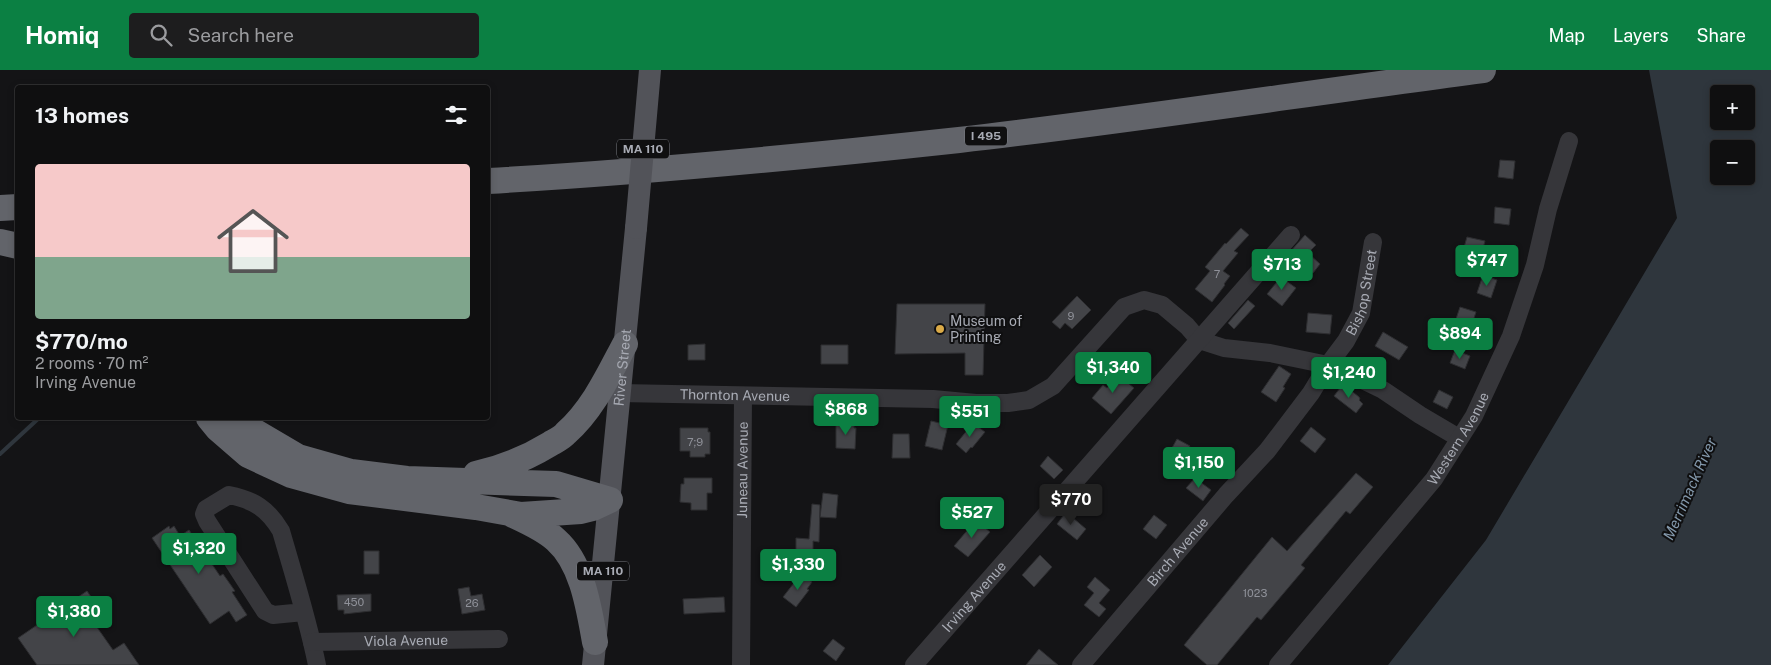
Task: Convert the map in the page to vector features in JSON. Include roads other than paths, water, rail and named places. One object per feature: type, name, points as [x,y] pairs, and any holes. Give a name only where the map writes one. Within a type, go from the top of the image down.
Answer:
[{"type":"highway","name":"I 495","points":[[490,181],[750,162],[960,140],[1483,70]]},
{"type":"highway","points":[[490,192],[573,176]]},
{"type":"highway","points":[[0,208],[15,207]]},
{"type":"highway","points":[[0,242],[15,245]]},
{"type":"highway","points":[[454,479],[496,469],[532,455],[565,434],[588,408],[603,386],[625,344]]},
{"type":"highway","points":[[211,420],[218,429],[248,455],[291,475],[349,490],[521,515],[581,511],[610,500]]},
{"type":"highway","points":[[240,420],[247,427],[298,458],[351,472],[407,478],[556,484],[610,500]]},
{"type":"highway","points":[[506,512],[539,527],[558,541],[574,564],[588,600],[594,654]]},
{"type":"main road","name":"River Street","points":[[594,654],[650,70]]},
{"type":"street","name":"Western Avenue","points":[[1278,665],[1434,478],[1474,416],[1511,336],[1536,265],[1548,209],[1570,141]]},
{"type":"street","name":"Irving Avenue","points":[[914,665],[1291,235]]},
{"type":"street","name":"Bishop Street","points":[[1328,365],[1346,341],[1361,312],[1373,242]]},
{"type":"street","name":"Thornton Avenue","points":[[620,393],[933,399],[976,403],[1008,403],[1030,400],[1053,386],[1101,335],[1124,307],[1144,300],[1162,305],[1187,326],[1199,340]]},
{"type":"street","points":[[1199,340],[1224,348],[1270,353],[1328,365],[1384,390],[1420,415],[1460,438]]},
{"type":"street","name":"Birch Avenue","points":[[1081,665],[1226,495],[1267,451],[1311,393],[1328,365]]},
{"type":"street","name":"Juneau Avenue","points":[[741,665],[743,396]]},
{"type":"street","points":[[304,612],[273,615],[266,611],[204,514],[206,508],[229,495],[258,504],[275,520],[281,531],[304,612],[317,665]]},
{"type":"street","name":"Viola Avenue","points":[[312,642],[499,639]]},
{"type":"water","name":"Merrimack River","points":[[1649,70],[1771,70],[1771,665],[1388,665],[1486,540],[1677,218]]},
{"type":"waterway","points":[[0,454],[37,420]]},
{"type":"place","name":"Museum of Printing","points":[[940,329]]}]
